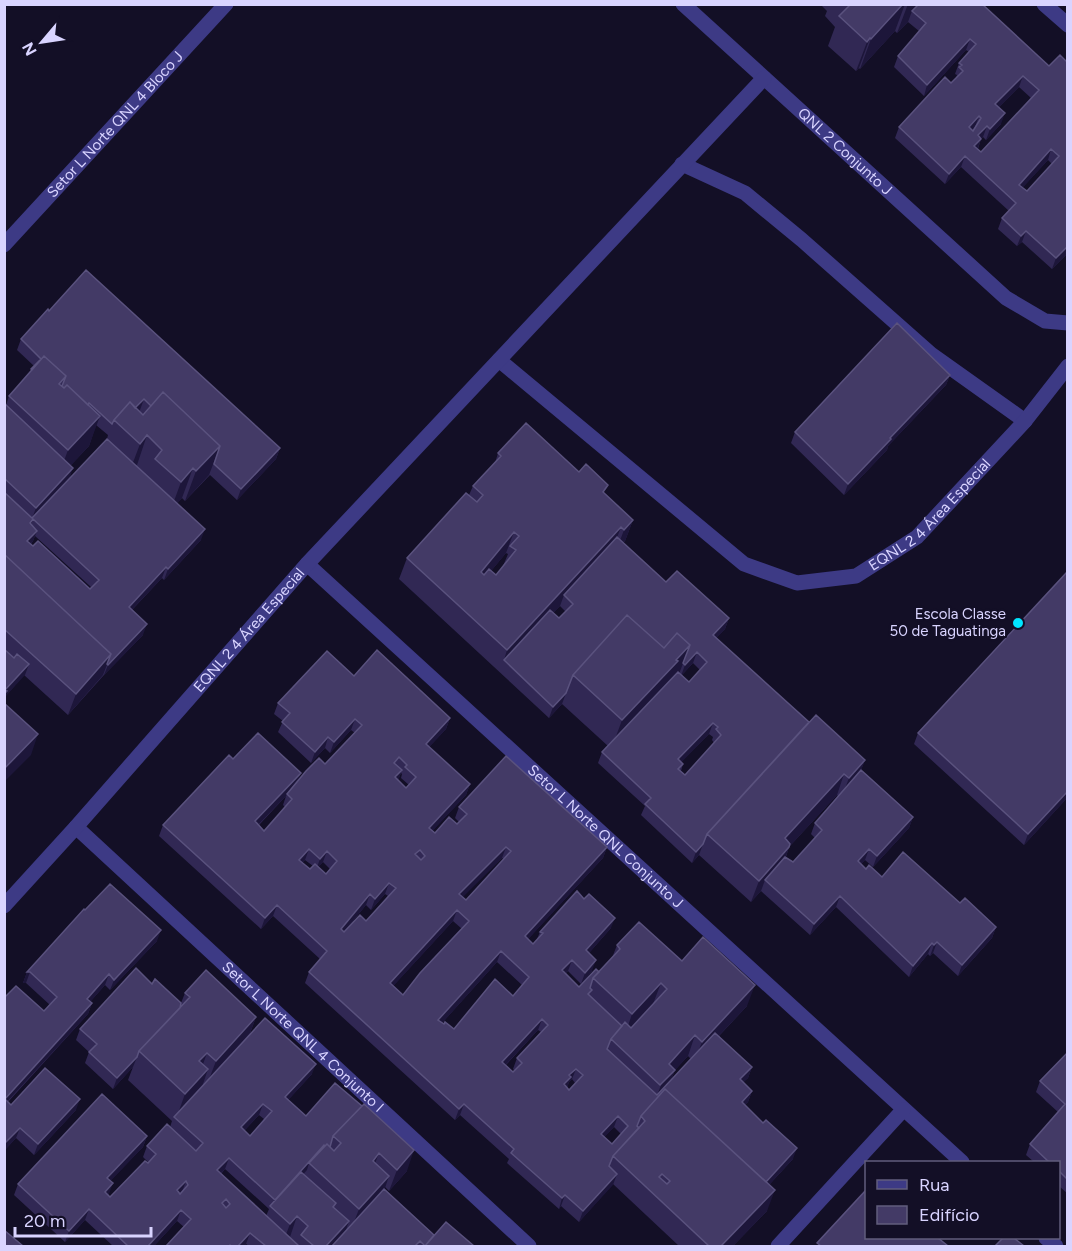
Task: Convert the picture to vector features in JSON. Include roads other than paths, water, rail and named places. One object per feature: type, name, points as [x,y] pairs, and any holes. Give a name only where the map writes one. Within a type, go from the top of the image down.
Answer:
[{"type":"street","name":"Setor L Norte QNL 4 Bloco J","points":[[4,244],[226,4]]},
{"type":"street","name":"QNL 2 Conjunto J","points":[[683,4],[1006,298],[1045,321],[1068,323]]},
{"type":"street","points":[[1044,4],[1068,26]]},
{"type":"street","name":"EQNL 2 4 Área Especial","points":[[4,906],[307,564],[764,78]]},
{"type":"street","points":[[682,164],[745,193],[932,354],[1025,421]]},
{"type":"street","name":"EQNL 2 4 Área Especial","points":[[499,360],[744,564],[797,583],[856,576],[917,537],[1025,421],[1068,366]]},
{"type":"street","name":"Setor L Norte QNL Conjunto J","points":[[307,564],[961,1161]]},
{"type":"street","name":"Setor L Norte QNL 4 Conjunto I","points":[[76,827],[529,1246]]},
{"type":"street","points":[[778,1246],[903,1110]]},
{"type":"place","name":"Escola Classe 50 de Taguatinga","points":[[1018,623]]}]
